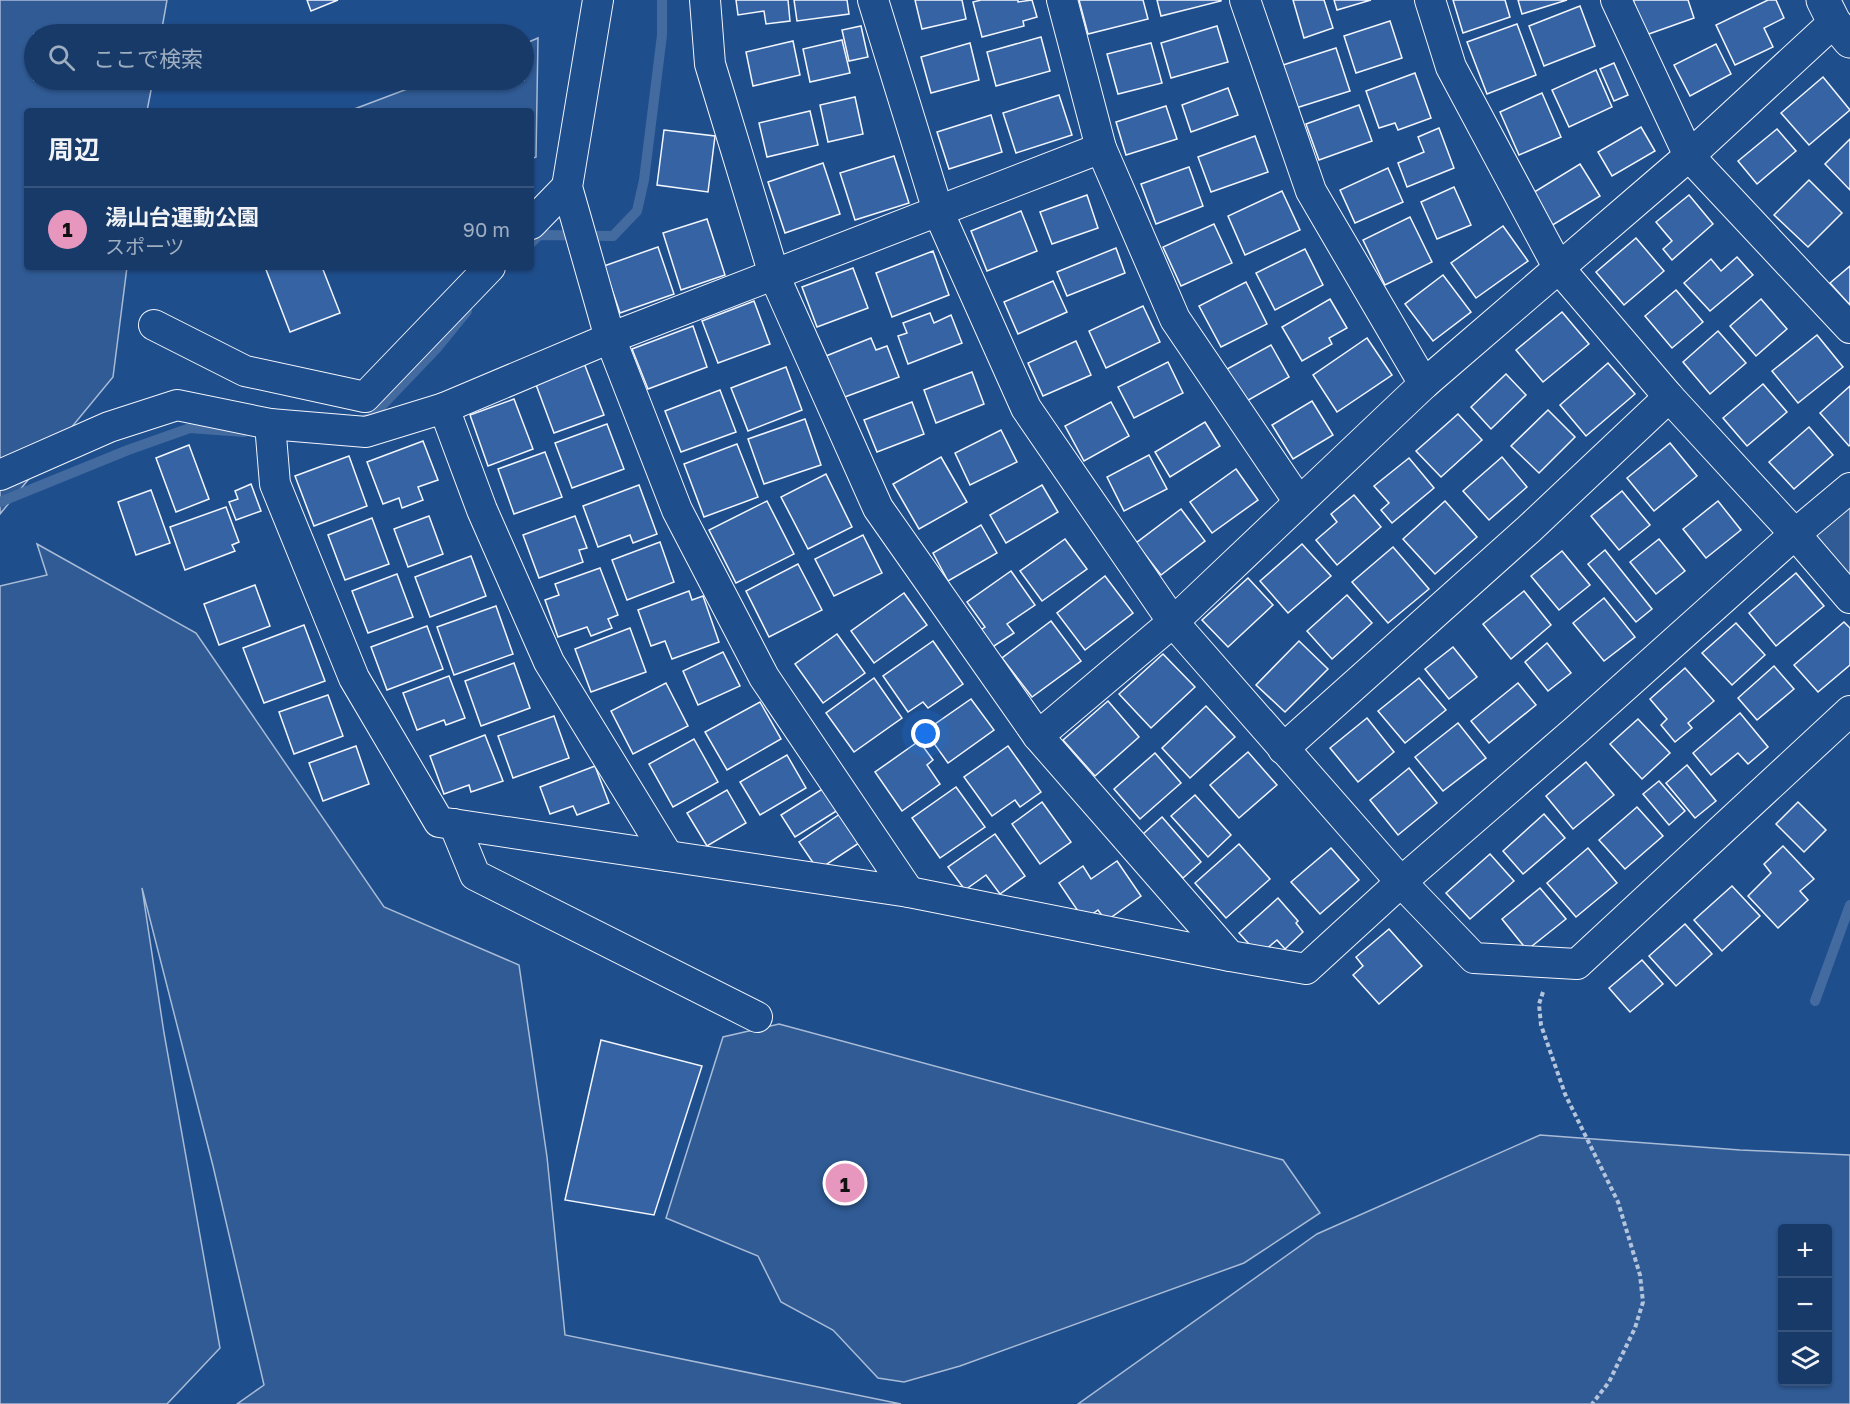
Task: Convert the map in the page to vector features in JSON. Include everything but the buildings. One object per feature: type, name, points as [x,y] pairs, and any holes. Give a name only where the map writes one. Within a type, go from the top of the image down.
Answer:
[{"type":"street","points":[[598,0],[567,187],[610,338],[677,510],[764,677],[909,892]]},
{"type":"street","points":[[705,0],[710,64],[774,275],[878,508],[1038,736],[1230,956]]},
{"type":"street","points":[[873,0],[938,211],[1026,408],[1173,622],[1401,882],[1474,958],[1577,964],[1850,711]]},
{"type":"street","points":[[1062,0],[1101,148],[1175,319],[1299,502]]},
{"type":"street","points":[[1245,0],[1311,191],[1424,384]]},
{"type":"street","points":[[1430,0],[1451,67],[1558,267],[1669,397],[1795,534],[1850,598]]},
{"type":"street","points":[[1616,0],[1689,156],[1850,328]]},
{"type":"street","points":[[1038,736],[1173,622],[1424,384],[1689,156],[1835,21]]},
{"type":"street","points":[[0,475],[109,427],[177,405],[270,425],[366,432],[444,408],[610,338],[1101,148]]},
{"type":"street","points":[[534,221],[567,187]]},
{"type":"street","points":[[154,325],[245,371],[365,397],[487,270]]},
{"type":"street","points":[[1283,749],[1529,529],[1669,397]]},
{"type":"street","points":[[444,408],[482,510],[549,662],[669,856]]},
{"type":"street","points":[[270,425],[275,484],[354,678],[439,822],[909,892],[1306,969],[1401,882],[1850,488]]},
{"type":"street","points":[[454,824],[475,874],[757,1017]]},
{"type":"path","points":[[1552,963],[1539,1004],[1541,1025],[1565,1094],[1618,1202],[1640,1275],[1643,1302],[1635,1328],[1609,1382],[1592,1404]]},
{"type":"shaded area","points":[[0,0],[167,0],[163,24],[24,24],[24,90],[151,90],[148,108],[24,108],[24,270],[127,270],[113,377],[0,514]]},
{"type":"shaded area","points":[[538,38],[536,157],[534,158],[534,108],[357,108],[405,90],[534,90],[534,40]]},
{"type":"shaded area","points":[[1850,504],[1850,578],[1811,535]]},
{"type":"shaded area","points":[[37,544],[196,633],[384,907],[519,965],[547,1157],[565,1335],[901,1404],[237,1404],[264,1385],[213,1166],[142,888],[164,1033],[220,1348],[167,1404],[0,1404],[0,586],[47,575]]},
{"type":"shaded area","points":[[779,1024],[1283,1160],[1320,1213],[1244,1263],[960,1366],[904,1382],[878,1378],[833,1330],[781,1302],[758,1256],[666,1218],[723,1037]]},
{"type":"shaded area","points":[[1540,1135],[1740,1150],[1850,1155],[1850,1404],[1078,1404],[1317,1234]]},
{"type":"waterway","points":[[534,240],[539,235],[613,236],[637,211],[644,180],[662,35],[662,0]]},
{"type":"waterway","points":[[362,420],[370,418],[436,349],[467,311]]},
{"type":"waterway","points":[[0,502],[128,450],[190,428],[244,432]]},
{"type":"waterway","points":[[1815,1001],[1850,905]]},
{"type":"place","name":"湯山台運動公園","points":[[845,1183]]}]
